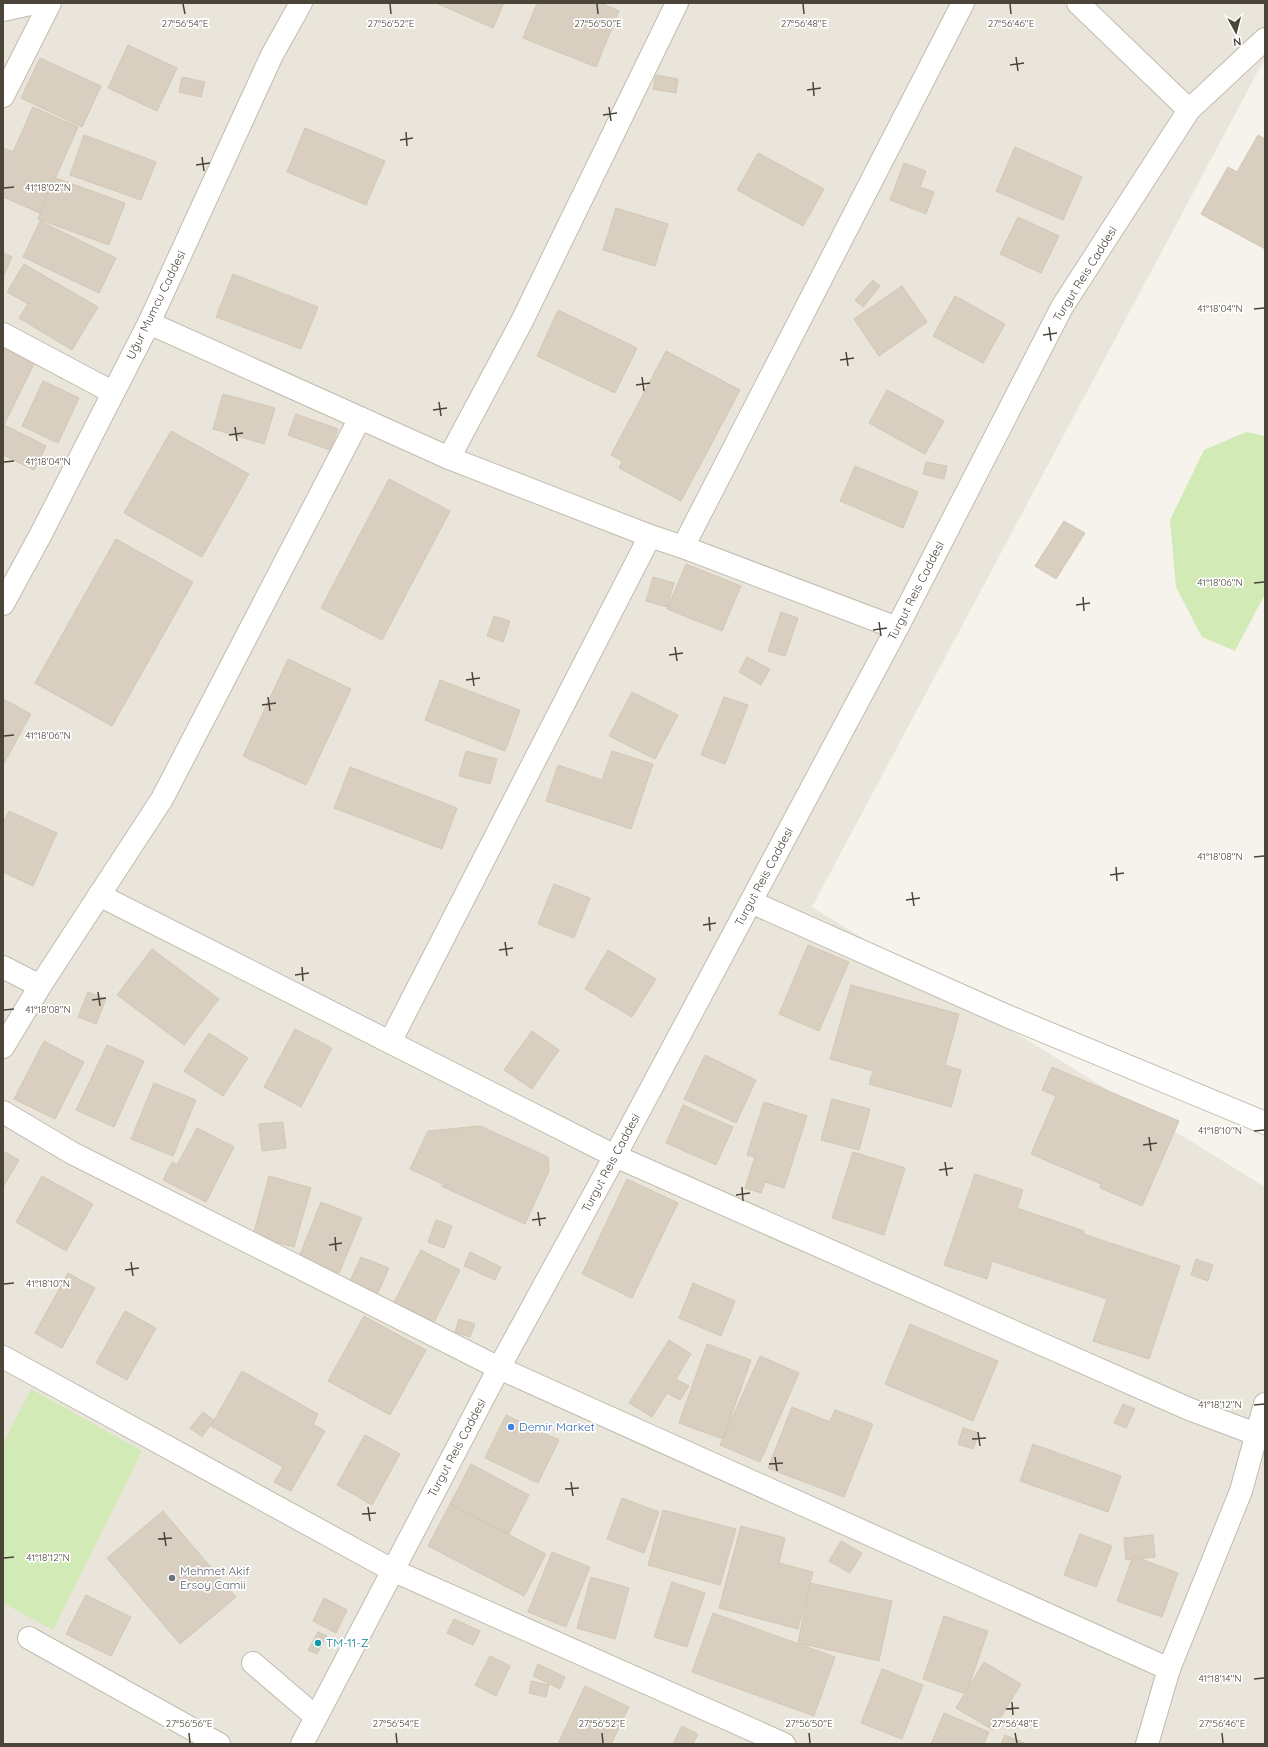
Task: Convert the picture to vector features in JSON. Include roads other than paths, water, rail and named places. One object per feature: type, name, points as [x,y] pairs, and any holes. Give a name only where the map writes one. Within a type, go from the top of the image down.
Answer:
[{"type":"street","points":[[3,10],[35,3]]},
{"type":"street","points":[[3,96],[50,3]]},
{"type":"street","name":"Uğur Mumcu Caddesi","points":[[3,604],[41,534],[112,392],[149,323],[272,55],[301,3]]},
{"type":"street","points":[[449,458],[522,321],[677,3]]},
{"type":"street","points":[[683,547],[963,3]]},
{"type":"street","points":[[1078,3],[1189,110]]},
{"type":"street","name":"Turgut Reis Caddesi","points":[[302,1744],[499,1368],[615,1156],[897,628],[1062,307],[1189,110],[1265,39]]},
{"type":"street","points":[[149,323],[449,458],[650,536],[683,547],[897,628]]},
{"type":"street","points":[[3,334],[112,392]]},
{"type":"street","points":[[3,1048],[40,986],[162,799],[360,418]]},
{"type":"street","points":[[390,1042],[650,536]]},
{"type":"street","points":[[99,894],[615,1156],[1189,1409],[1256,1434]]},
{"type":"street","points":[[751,902],[1007,1016],[1265,1123]]},
{"type":"street","points":[[3,967],[40,986]]},
{"type":"street","points":[[3,1112],[72,1153],[499,1368],[1169,1669]]},
{"type":"street","points":[[3,1357],[392,1570],[784,1744]]},
{"type":"street","points":[[1147,1744],[1169,1669],[1241,1491],[1265,1404]]},
{"type":"street","points":[[29,1638],[219,1744]]},
{"type":"street","points":[[253,1663],[316,1717]]},
{"type":"place","name":"Demir Market","points":[[511,1427]]},
{"type":"place","name":"Mehmet Akif Ersoy Camii","points":[[172,1578]]},
{"type":"place","name":"TM-11-Z","points":[[318,1643]]}]
